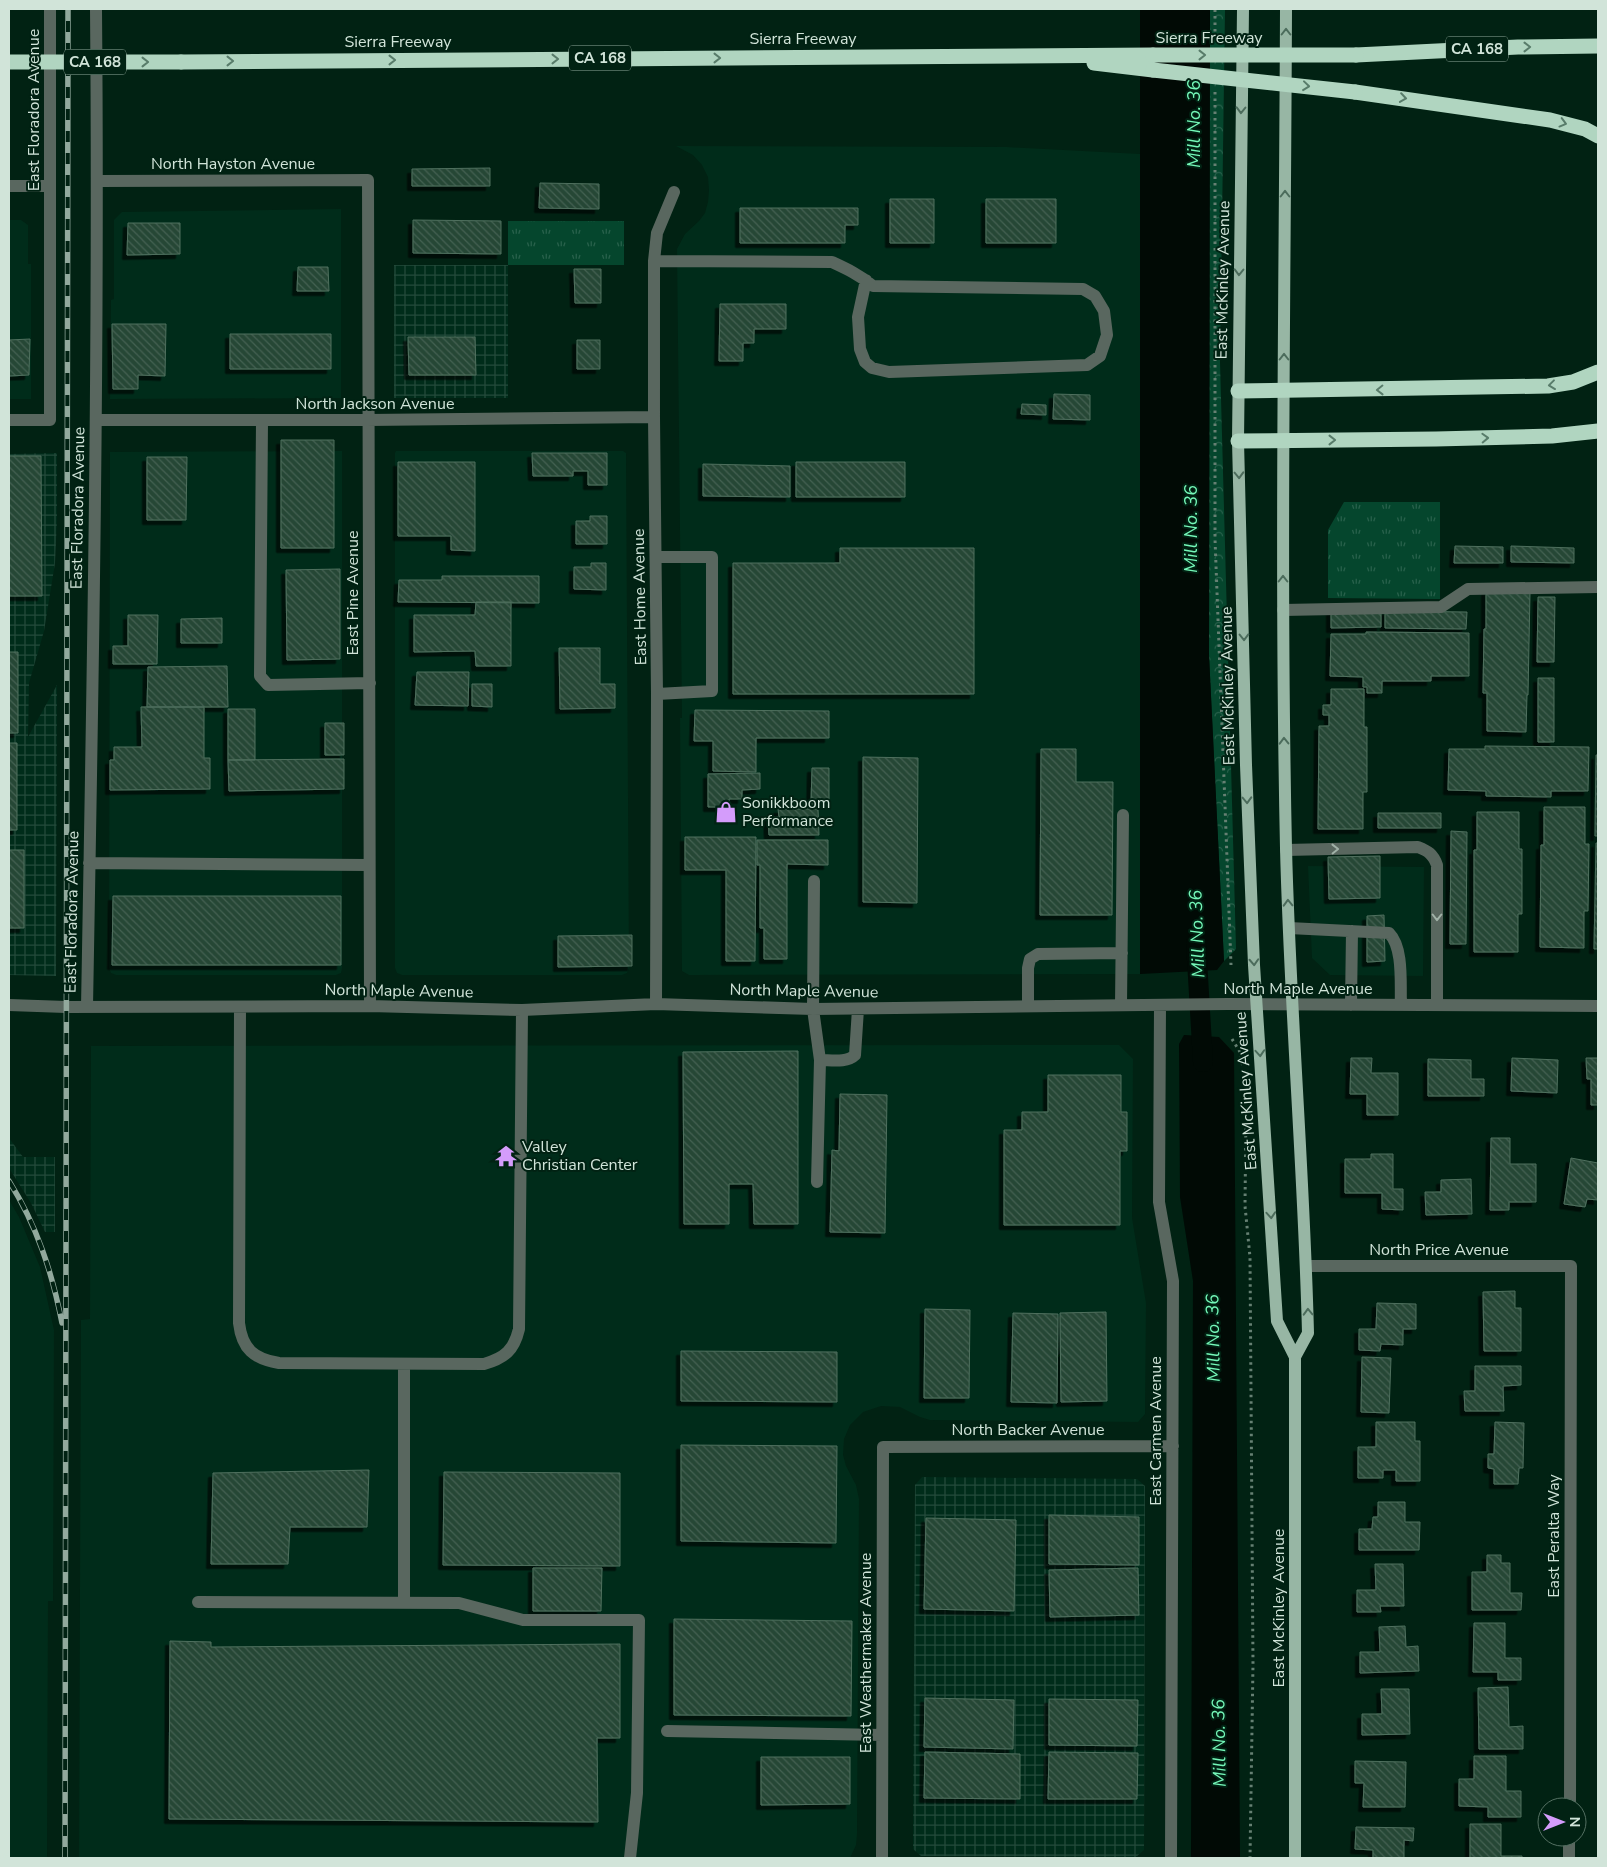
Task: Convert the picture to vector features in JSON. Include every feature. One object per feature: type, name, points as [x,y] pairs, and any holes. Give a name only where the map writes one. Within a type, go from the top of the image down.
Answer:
[{"type":"highway","name":"Sierra Freeway","points":[[9,62],[1020,55],[1153,63],[1518,46],[1598,46]]},
{"type":"highway","points":[[1153,63],[1550,120],[1585,129],[1598,136]]},
{"type":"highway","points":[[1238,391],[1548,386],[1574,382],[1598,372]]},
{"type":"highway","points":[[1238,441],[1533,436],[1598,431]]},
{"type":"main road","name":"East McKinley Avenue","points":[[1243,9],[1238,441],[1246,765],[1257,1005],[1277,1321],[1294,1357],[1295,1858]]},
{"type":"main road","points":[[1286,9],[1283,610],[1286,850],[1308,1333],[1294,1357]]},
{"type":"street","name":"East Floradora Avenue","points":[[9,420],[50,420],[50,9]]},
{"type":"street","name":"East Floradora Avenue","points":[[87,1007],[96,420],[98,181],[96,9]]},
{"type":"street","name":"North Hayston Avenue","points":[[98,181],[368,180]]},
{"type":"street","name":"East Pine Avenue","points":[[368,180],[370,1006]]},
{"type":"street","points":[[9,186],[50,186]]},
{"type":"street","name":"East Home Avenue","points":[[656,1004],[657,694],[654,261],[657,233],[674,192]]},
{"type":"street","points":[[654,261],[832,262],[857,273],[866,280],[873,286],[1083,289],[1095,296],[1104,310],[1107,335],[1100,356],[1087,365],[889,372],[872,368],[865,362],[860,349],[858,317],[866,280]]},
{"type":"street","name":"North Jackson Avenue","points":[[96,420],[654,417]]},
{"type":"street","points":[[262,420],[260,676],[268,685],[370,682]]},
{"type":"street","points":[[656,557],[712,557],[712,691],[657,694]]},
{"type":"street","points":[[1283,610],[1441,607],[1468,589],[1598,587]]},
{"type":"street","points":[[1121,1005],[1123,815]]},
{"type":"street","points":[[1286,850],[1418,848],[1427,850],[1434,856],[1437,865],[1437,1005]]},
{"type":"street","points":[[89,863],[369,864]]},
{"type":"street","points":[[814,880],[813,1009],[820,1060],[817,1182]]},
{"type":"street","points":[[1289,928],[1389,933],[1399,947],[1401,1005]]},
{"type":"street","points":[[1351,1005],[1352,931]]},
{"type":"street","points":[[1028,1006],[1028,968],[1030,959],[1038,954],[1122,953]]},
{"type":"street","name":"North Maple Avenue","points":[[9,1005],[87,1007],[370,1006],[522,1010],[656,1004],[813,1009],[1228,1004],[1598,1006]]},
{"type":"street","name":"East Carmen Avenue","points":[[1160,1005],[1159,1202],[1173,1281],[1171,1858]]},
{"type":"street","points":[[240,1007],[239,1323],[241,1335],[246,1346],[254,1355],[280,1364],[484,1364],[496,1360],[507,1353],[516,1342],[519,1329],[522,1010]]},
{"type":"street","points":[[820,1060],[853,1058],[855,1055],[858,1008]]},
{"type":"street","name":"North Price Avenue","points":[[1306,1266],[1571,1266]]},
{"type":"street","name":"East Peralta Way","points":[[1570,1797],[1571,1266]]},
{"type":"street","points":[[404,1364],[404,1602]]},
{"type":"street","name":"North Backer Avenue","points":[[883,1447],[1173,1446]]},
{"type":"street","name":"East Weathermaker Avenue","points":[[882,1858],[883,1447]]},
{"type":"street","points":[[198,1602],[459,1603],[523,1620],[639,1620],[638,1793],[630,1858]]},
{"type":"street","points":[[667,1731],[882,1736]]},
{"type":"path","points":[[1215,9],[1215,39]]},
{"type":"path","points":[[1215,89],[1215,538],[1231,965]]},
{"type":"path","points":[[1232,1039],[1240,1052],[1244,1073]]},
{"type":"path","points":[[1246,1104],[1245,1206],[1250,1258],[1253,1654],[1250,1858]]},
{"type":"shaded area","points":[[676,146],[1006,147],[1140,154],[1140,974],[689,975],[682,971],[680,718],[682,718],[677,249],[685,234],[705,213],[709,190],[708,177],[702,165],[693,155]]},
{"type":"shaded area","points":[[341,209],[341,398],[110,399],[111,300],[114,299],[114,220],[122,212]]},
{"type":"shaded area","points":[[9,220],[21,220],[28,225],[28,264],[31,264],[31,399],[9,399]]},
{"type":"shaded area","points":[[394,265],[508,265],[508,398],[394,398]]},
{"type":"shaded area","points":[[342,451],[341,973],[336,975],[116,975],[111,973],[109,968],[110,452]]},
{"type":"shaded area","points":[[396,451],[623,451],[626,453],[629,968],[627,973],[622,975],[402,975],[397,973],[395,968]]},
{"type":"shaded area","points":[[57,453],[55,563],[44,631],[29,683],[28,737],[57,685],[56,976],[9,975],[9,454]]},
{"type":"shaded area","points":[[1308,866],[1424,867],[1423,976],[1330,975],[1312,958]]},
{"type":"shaded area","points":[[1119,1045],[1133,1059],[1132,1218],[1146,1303],[1145,1414],[1138,1422],[930,1420],[900,1407],[881,1406],[863,1412],[850,1425],[844,1439],[843,1455],[846,1466],[856,1485],[859,1499],[857,1834],[856,1845],[850,1858],[79,1858],[81,1320],[90,1319],[91,1046]]},
{"type":"shaded area","points":[[9,1138],[23,1157],[55,1157],[55,1232],[45,1232],[31,1203],[9,1168]]},
{"type":"shaded area","points":[[9,1200],[19,1217],[40,1267],[54,1330],[53,1601],[48,1601],[47,1858],[9,1858]]},
{"type":"shaded area","points":[[922,1477],[1137,1479],[1145,1486],[1144,1850],[1136,1857],[921,1856],[913,1849],[915,1485]]},
{"type":"green space","points":[[1210,9],[1225,9],[1220,362],[1236,949],[1224,961],[1209,655]]},
{"type":"green space","points":[[508,221],[624,221],[624,265],[508,265]]},
{"type":"green space","points":[[1344,502],[1440,502],[1440,599],[1328,598],[1328,530]]},
{"type":"water","points":[[1140,9],[1210,9],[1209,655],[1224,961],[1217,970],[1140,974]]},
{"type":"water","points":[[1184,1035],[1219,1037],[1234,1053],[1240,1858],[1191,1858],[1193,1281],[1180,1197],[1179,1044]]},
{"type":"building","points":[[490,168],[490,186],[412,186],[412,169]]},
{"type":"building","points":[[540,183],[599,184],[599,209],[539,208]]},
{"type":"building","points":[[890,199],[934,199],[934,243],[890,243]]},
{"type":"building","points":[[986,199],[1056,199],[1056,243],[986,243]]},
{"type":"building","points":[[740,208],[858,208],[858,225],[845,225],[845,243],[740,243]]},
{"type":"building","points":[[413,220],[501,221],[501,254],[413,253]]},
{"type":"building","points":[[128,223],[180,223],[180,254],[127,255]]},
{"type":"building","points":[[298,267],[328,267],[329,291],[297,291]]},
{"type":"building","points":[[574,269],[601,269],[601,303],[575,303]]},
{"type":"building","points":[[720,304],[786,304],[786,329],[754,329],[754,343],[743,343],[743,361],[719,361]]},
{"type":"building","points":[[112,324],[166,324],[165,376],[138,375],[138,389],[113,389]]},
{"type":"building","points":[[230,334],[331,334],[331,369],[230,369]]},
{"type":"building","points":[[408,337],[475,337],[476,375],[409,375]]},
{"type":"building","points":[[30,339],[29,375],[9,376],[9,340]]},
{"type":"building","points":[[577,340],[600,340],[600,369],[577,369]]},
{"type":"building","points":[[1054,394],[1090,395],[1090,420],[1053,419]]},
{"type":"building","points":[[1022,404],[1046,405],[1046,415],[1021,414]]},
{"type":"building","points":[[281,440],[334,440],[334,548],[281,548]]},
{"type":"building","points":[[532,453],[607,453],[607,485],[588,485],[588,471],[573,471],[573,476],[533,476]]},
{"type":"building","points":[[9,456],[41,456],[42,596],[9,596]]},
{"type":"building","points":[[147,457],[187,457],[186,520],[147,520]]},
{"type":"building","points":[[398,462],[475,462],[475,551],[451,550],[451,536],[398,536]]},
{"type":"building","points":[[796,462],[905,462],[905,497],[796,497]]},
{"type":"building","points":[[703,464],[790,466],[790,497],[703,496]]},
{"type":"building","points":[[590,516],[607,516],[607,544],[576,544],[576,521],[590,521]]},
{"type":"building","points":[[1455,546],[1503,547],[1503,563],[1454,563]]},
{"type":"building","points":[[1511,546],[1574,548],[1574,563],[1511,562]]},
{"type":"building","points":[[840,548],[974,548],[974,694],[733,694],[733,563],[840,563]]},
{"type":"building","points":[[591,563],[606,563],[606,590],[574,589],[574,567],[591,567]]},
{"type":"building","points":[[340,569],[340,659],[287,660],[286,570]]},
{"type":"building","points":[[442,576],[539,576],[539,603],[398,602],[399,580],[442,580]]},
{"type":"building","points":[[1486,591],[1530,592],[1526,732],[1487,731],[1487,693],[1483,693]]},
{"type":"building","points":[[1538,597],[1555,597],[1554,662],[1537,662]]},
{"type":"building","points":[[476,602],[511,602],[511,666],[476,666],[475,651],[414,652],[414,615],[475,615]]},
{"type":"building","points":[[1331,611],[1381,611],[1381,627],[1331,628]]},
{"type":"building","points":[[1385,611],[1467,612],[1466,629],[1385,628]]},
{"type":"building","points":[[128,615],[158,615],[157,664],[113,664],[113,646],[128,646]]},
{"type":"building","points":[[222,618],[222,643],[181,643],[181,619]]},
{"type":"building","points":[[1366,632],[1469,633],[1469,676],[1431,676],[1431,681],[1382,681],[1382,693],[1367,693],[1367,687],[1363,687],[1363,677],[1330,676],[1331,634],[1366,634]]},
{"type":"building","points":[[559,648],[600,648],[600,684],[615,684],[615,708],[560,709]]},
{"type":"building","points":[[9,652],[18,652],[18,733],[9,733]]},
{"type":"building","points":[[227,666],[228,707],[147,707],[148,667]]},
{"type":"building","points":[[417,672],[469,672],[468,706],[415,705]]},
{"type":"building","points":[[1538,678],[1554,678],[1554,742],[1538,742]]},
{"type":"building","points":[[472,684],[492,684],[492,707],[472,706]]},
{"type":"building","points":[[1331,689],[1364,689],[1364,727],[1367,727],[1367,792],[1363,792],[1363,829],[1318,829],[1319,726],[1329,726],[1329,715],[1323,715],[1323,705],[1331,705]]},
{"type":"building","points":[[141,707],[204,707],[204,758],[210,758],[210,789],[110,790],[110,760],[114,760],[114,747],[142,747]]},
{"type":"building","points":[[228,709],[255,709],[255,760],[228,760]]},
{"type":"building","points":[[695,710],[829,711],[829,738],[756,738],[756,772],[713,771],[713,741],[694,741]]},
{"type":"building","points":[[325,723],[344,723],[344,755],[325,755]]},
{"type":"building","points":[[9,743],[17,743],[17,830],[9,830]]},
{"type":"building","points":[[1485,746],[1589,747],[1588,791],[1551,791],[1551,797],[1486,796],[1486,791],[1448,790],[1449,749],[1485,749]]},
{"type":"building","points":[[1041,749],[1076,749],[1076,782],[1113,782],[1112,915],[1040,915]]},
{"type":"building","points":[[1596,755],[1598,755],[1598,836],[1595,836]]},
{"type":"building","points":[[863,757],[918,758],[917,903],[863,902]]},
{"type":"building","points":[[344,759],[344,789],[229,791],[228,760]]},
{"type":"building","points":[[812,768],[829,768],[829,804],[811,804]]},
{"type":"building","points":[[760,773],[760,789],[742,790],[742,799],[729,799],[729,807],[708,807],[708,774]]},
{"type":"building","points":[[1544,807],[1585,807],[1585,844],[1589,844],[1588,911],[1584,911],[1584,948],[1540,947],[1541,845],[1544,845]]},
{"type":"building","points":[[778,809],[818,809],[819,835],[769,835],[768,817],[779,817]]},
{"type":"building","points":[[1477,812],[1519,812],[1519,849],[1522,849],[1522,914],[1518,914],[1518,952],[1474,952],[1474,850],[1477,850]]},
{"type":"building","points":[[1378,813],[1441,813],[1441,828],[1378,828]]},
{"type":"building","points":[[1451,831],[1467,832],[1466,944],[1450,944]]},
{"type":"building","points":[[685,837],[756,837],[755,961],[726,961],[726,870],[685,870]]},
{"type":"building","points":[[757,840],[828,840],[828,865],[787,864],[787,959],[764,959],[764,928],[760,928],[760,865],[757,865]]},
{"type":"building","points":[[1596,843],[1598,843],[1598,949],[1594,949]]},
{"type":"building","points":[[9,850],[24,850],[24,928],[9,928]]},
{"type":"building","points":[[1380,856],[1380,898],[1329,899],[1328,857]]},
{"type":"building","points":[[113,896],[341,896],[341,965],[112,965]]},
{"type":"building","points":[[1384,915],[1385,961],[1367,962],[1367,916]]},
{"type":"building","points":[[632,935],[632,966],[558,967],[558,936]]},
{"type":"building","points":[[798,1051],[798,1224],[754,1224],[753,1184],[729,1184],[729,1224],[684,1224],[683,1052]]},
{"type":"building","points":[[1351,1058],[1372,1058],[1371,1073],[1398,1073],[1398,1115],[1367,1115],[1367,1094],[1350,1094]]},
{"type":"building","points":[[1512,1058],[1558,1060],[1557,1093],[1511,1091]]},
{"type":"building","points":[[1586,1058],[1598,1058],[1598,1105],[1591,1105],[1591,1079],[1587,1079]]},
{"type":"building","points":[[1428,1059],[1471,1060],[1471,1079],[1484,1079],[1484,1096],[1428,1096]]},
{"type":"building","points":[[1048,1075],[1121,1075],[1121,1112],[1127,1112],[1127,1151],[1120,1151],[1120,1225],[1004,1225],[1004,1130],[1022,1130],[1022,1112],[1048,1112]]},
{"type":"building","points":[[840,1094],[887,1095],[885,1233],[830,1232],[832,1150],[839,1151]]},
{"type":"building","points":[[1491,1138],[1510,1138],[1510,1164],[1536,1164],[1536,1202],[1509,1202],[1509,1210],[1490,1210]]},
{"type":"building","points":[[1371,1154],[1393,1154],[1393,1189],[1403,1189],[1403,1210],[1382,1209],[1382,1193],[1345,1193],[1345,1159],[1371,1159]]},
{"type":"building","points":[[1571,1158],[1598,1163],[1598,1200],[1587,1199],[1585,1207],[1564,1204]]},
{"type":"building","points":[[1471,1179],[1472,1214],[1426,1215],[1425,1192],[1441,1192],[1441,1180]]},
{"type":"building","points":[[1515,1291],[1515,1308],[1521,1308],[1521,1351],[1484,1351],[1483,1292]]},
{"type":"building","points":[[1377,1303],[1416,1304],[1416,1329],[1403,1329],[1403,1345],[1381,1344],[1380,1351],[1359,1350],[1359,1329],[1376,1329]]},
{"type":"building","points":[[925,1309],[970,1310],[969,1398],[924,1398]]},
{"type":"building","points":[[1106,1312],[1107,1401],[1061,1402],[1060,1313]]},
{"type":"building","points":[[1013,1313],[1058,1314],[1057,1403],[1011,1402]]},
{"type":"building","points":[[681,1351],[837,1352],[837,1402],[681,1401]]},
{"type":"building","points":[[1362,1357],[1391,1358],[1389,1413],[1361,1412]]},
{"type":"building","points":[[1475,1366],[1521,1366],[1521,1385],[1503,1386],[1504,1411],[1465,1411],[1464,1391],[1475,1391]]},
{"type":"building","points":[[1376,1422],[1415,1422],[1415,1441],[1420,1441],[1420,1481],[1396,1481],[1396,1470],[1383,1470],[1383,1478],[1358,1478],[1358,1447],[1376,1447]]},
{"type":"building","points":[[1495,1422],[1524,1423],[1523,1468],[1519,1468],[1518,1484],[1494,1484],[1494,1469],[1488,1468],[1488,1454],[1494,1454]]},
{"type":"building","points":[[681,1445],[837,1446],[836,1543],[681,1541]]},
{"type":"building","points":[[369,1470],[367,1527],[290,1527],[288,1564],[211,1564],[213,1473]]},
{"type":"building","points":[[444,1472],[620,1473],[620,1566],[443,1565]]},
{"type":"building","points":[[1378,1502],[1405,1502],[1405,1522],[1420,1522],[1419,1550],[1359,1550],[1359,1529],[1372,1529],[1373,1517],[1378,1517]]},
{"type":"building","points":[[1049,1515],[1139,1517],[1139,1565],[1049,1564]]},
{"type":"building","points":[[926,1518],[1016,1520],[1014,1611],[924,1609]]},
{"type":"building","points":[[1487,1555],[1501,1555],[1501,1563],[1510,1563],[1510,1593],[1522,1593],[1521,1610],[1472,1610],[1472,1572],[1487,1572]]},
{"type":"building","points":[[1375,1564],[1403,1564],[1404,1606],[1380,1606],[1381,1612],[1357,1612],[1357,1590],[1376,1590]]},
{"type":"building","points":[[533,1568],[602,1568],[601,1611],[533,1611]]},
{"type":"building","points":[[1138,1568],[1139,1615],[1050,1617],[1049,1570]]},
{"type":"building","points":[[674,1619],[852,1621],[851,1716],[674,1715]]},
{"type":"building","points":[[1474,1623],[1505,1623],[1505,1658],[1521,1658],[1521,1680],[1498,1680],[1498,1672],[1473,1672]]},
{"type":"building","points":[[1405,1626],[1406,1647],[1418,1646],[1419,1671],[1360,1673],[1360,1652],[1380,1652],[1379,1627]]},
{"type":"building","points":[[170,1641],[211,1642],[211,1647],[620,1644],[620,1738],[597,1738],[598,1822],[169,1819]]},
{"type":"building","points":[[1508,1687],[1509,1727],[1523,1726],[1523,1749],[1479,1749],[1478,1688]]},
{"type":"building","points":[[1381,1689],[1409,1689],[1410,1734],[1362,1735],[1362,1714],[1382,1714]]},
{"type":"building","points":[[925,1698],[1014,1700],[1013,1749],[924,1747]]},
{"type":"building","points":[[1049,1699],[1138,1700],[1137,1746],[1049,1745]]},
{"type":"building","points":[[925,1752],[1020,1754],[1020,1799],[924,1798]]},
{"type":"building","points":[[1049,1752],[1138,1753],[1137,1799],[1048,1799]]},
{"type":"building","points":[[1474,1756],[1506,1756],[1506,1791],[1521,1791],[1521,1817],[1488,1817],[1488,1807],[1459,1806],[1459,1779],[1474,1779]]},
{"type":"building","points":[[761,1757],[850,1757],[850,1804],[761,1805]]},
{"type":"building","points":[[1355,1761],[1406,1762],[1405,1807],[1363,1807],[1364,1783],[1355,1783]]},
{"type":"building","points":[[1470,1824],[1501,1824],[1501,1856],[1522,1856],[1522,1858],[1470,1858]]},
{"type":"building","points":[[1356,1827],[1414,1828],[1413,1841],[1404,1840],[1404,1858],[1373,1858],[1373,1850],[1355,1849]]},
{"type":"waterway","name":"Mill No. 36","points":[[1196,943],[1203,1062]]},
{"type":"railway","points":[[65,1858],[68,9]]},
{"type":"railway","points":[[9,1181],[28,1215],[42,1250],[62,1323]]},
{"type":"place","name":"Sonikkboom Performance","points":[[726,812]]},
{"type":"place","name":"Valley Christian Center","points":[[506,1156]]}]
